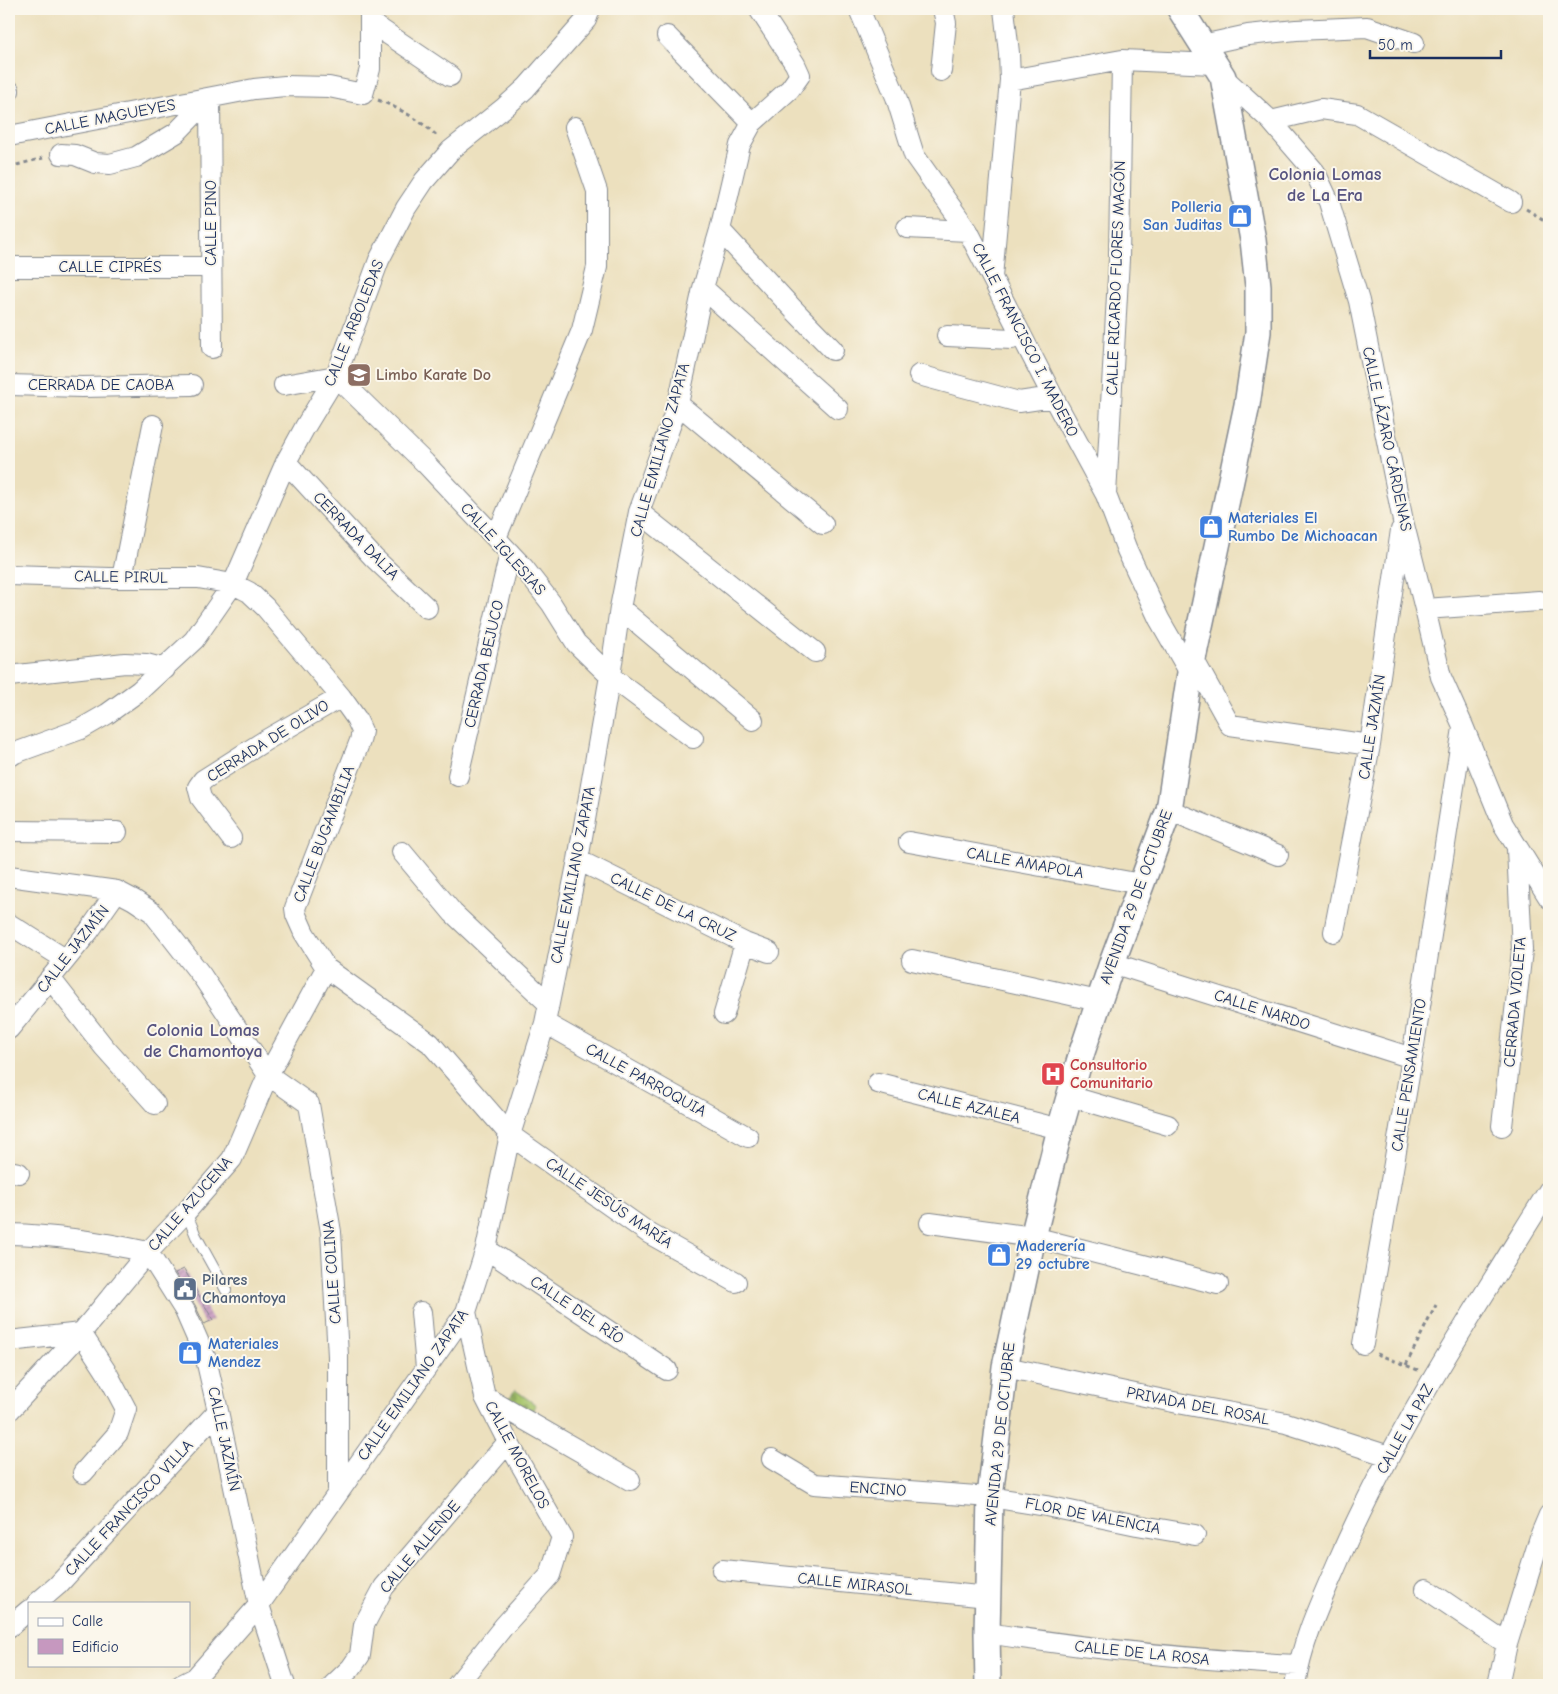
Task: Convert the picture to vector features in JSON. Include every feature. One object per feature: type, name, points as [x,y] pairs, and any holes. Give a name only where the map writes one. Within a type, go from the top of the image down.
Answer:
[{"type":"street","name":"CALLE ARBOLEDAS","points":[[9,757],[15,753],[81,729],[139,691],[165,669],[194,640],[233,584],[286,462],[336,376],[379,260],[406,208],[424,181],[451,150],[526,88],[586,20],[590,9]]},
{"type":"street","name":"CALLE EMILIANO ZAPATA","points":[[180,1685],[195,1678],[258,1605],[466,1312],[486,1249],[510,1135],[547,1013],[578,860],[620,608],[639,512],[678,404],[703,288],[720,230],[740,145],[752,123],[790,89],[800,75],[795,64],[759,9]]},
{"type":"street","name":"CALLE FRANCISCO I. MADERO","points":[[858,9],[896,97],[914,155],[968,231],[1020,334],[1106,495],[1127,550],[1159,619],[1230,725],[1370,745]]},
{"type":"street","points":[[942,71],[946,23],[943,9]]},
{"type":"street","points":[[992,277],[1010,80],[1004,9]]},
{"type":"street","name":"CALLE LÁZARO CÁRDENAS","points":[[1180,9],[1213,62],[1271,121],[1315,172],[1329,202],[1359,302],[1403,521],[1440,677],[1463,726],[1502,824],[1548,892]]},
{"type":"street","points":[[370,15],[450,76]]},
{"type":"street","points":[[363,94],[370,70],[370,15]]},
{"type":"street","points":[[1010,80],[1122,60],[1213,62],[1248,35],[1296,30],[1367,26],[1414,43]]},
{"type":"street","points":[[667,36],[752,123]]},
{"type":"street","name":"CALLE RICARDO FLORES MAGÓN","points":[[1106,495],[1119,259],[1122,60]]},
{"type":"street","name":"AVENIDA 29 DE OCTUBRE","points":[[988,1685],[987,1633],[990,1497],[1005,1367],[1033,1237],[1069,1096],[1098,1001],[1169,810],[1192,667],[1247,405],[1258,332],[1258,286],[1253,240],[1213,62]]},
{"type":"street","name":"CALLE MAGUEYES","points":[[9,136],[254,89],[285,86],[329,86],[363,94]]},
{"type":"street","name":"CALLE MAGUEYES","points":[[61,154],[75,155],[95,163],[110,164],[136,157],[176,133],[210,98]]},
{"type":"street","name":"CALLE PINO","points":[[210,98],[212,348]]},
{"type":"street","points":[[1271,121],[1321,110],[1356,114],[1515,203]]},
{"type":"street","points":[[496,538],[582,330],[597,267],[597,191],[575,126]]},
{"type":"street","points":[[907,228],[968,231]]},
{"type":"street","points":[[720,230],[833,350]]},
{"type":"street","name":"CALLE CIPRÉS","points":[[9,267],[210,267]]},
{"type":"street","points":[[703,288],[838,409]]},
{"type":"street","points":[[947,336],[1012,339],[1020,334]]},
{"type":"street","points":[[918,375],[1019,402],[1053,396]]},
{"type":"street","points":[[284,385],[336,376]]},
{"type":"street","name":"CALLE IGLESIAS","points":[[336,376],[425,463],[523,567],[551,603],[576,643],[610,676],[694,738]]},
{"type":"street","name":"CERRADA DE CAOBA","points":[[9,385],[82,387],[192,385]]},
{"type":"street","points":[[678,404],[823,524]]},
{"type":"street","points":[[122,578],[153,425]]},
{"type":"street","name":"CERRADA DALIA","points":[[286,462],[374,558],[427,608]]},
{"type":"street","points":[[639,512],[815,652]]},
{"type":"street","name":"CALLE JAZMÍN","points":[[1334,932],[1370,745],[1403,521]]},
{"type":"street","name":"CERRADA BEJUCO","points":[[458,776],[510,553]]},
{"type":"street","name":"CALLE PIRUL","points":[[9,575],[198,578],[233,584]]},
{"type":"street","name":"CALLE BUGAMBILIA","points":[[233,584],[249,592],[265,607],[341,697],[356,718],[362,731],[360,741],[295,908],[304,934],[326,968],[430,1043],[510,1135]]},
{"type":"street","points":[[1425,609],[1539,601]]},
{"type":"street","points":[[620,608],[753,720]]},
{"type":"street","points":[[9,676],[125,663],[146,664],[165,669]]},
{"type":"street","name":"CERRADA DE OLIVO","points":[[231,838],[198,793],[198,787],[203,780],[266,740],[341,697]]},
{"type":"street","name":"CALLE PENSAMIENTO","points":[[1363,1344],[1412,1058],[1463,726]]},
{"type":"street","points":[[1169,810],[1278,855]]},
{"type":"street","points":[[9,831],[117,832]]},
{"type":"street","name":"CALLE AMAPOLA","points":[[909,842],[1141,884]]},
{"type":"street","name":"CERRADA VIOLETA","points":[[1502,1126],[1522,950],[1518,848]]},
{"type":"street","name":"CALLE PARROQUIA","points":[[402,852],[453,913],[547,1013],[748,1137]]},
{"type":"street","name":"CALLE DE LA CRUZ","points":[[578,860],[745,943],[769,952]]},
{"type":"street","points":[[9,876],[117,891],[152,912],[202,976],[268,1075]]},
{"type":"street","name":"CALLE JAZMÍN","points":[[9,1029],[89,931],[117,891]]},
{"type":"street","points":[[9,924],[65,959]]},
{"type":"street","points":[[724,1014],[745,943]]},
{"type":"street","points":[[912,960],[1098,1001]]},
{"type":"street","name":"CALLE NARDO","points":[[1112,963],[1412,1058]]},
{"type":"street","name":"CALLE AZUCENA","points":[[9,1411],[81,1333],[148,1252],[232,1159],[268,1075],[326,968]]},
{"type":"street","points":[[50,978],[104,1047],[155,1104]]},
{"type":"street","name":"CALLE COLINA","points":[[268,1075],[309,1104],[330,1222],[338,1356],[338,1491]]},
{"type":"street","name":"CALLE AZALEA","points":[[878,1084],[1060,1129]]},
{"type":"street","points":[[1069,1096],[1168,1125]]},
{"type":"street","name":"CALLE JESÚS MARÍA","points":[[510,1135],[650,1234],[736,1282]]},
{"type":"street","name":"CALLE LA PAZ","points":[[1295,1685],[1298,1665],[1318,1609],[1359,1514],[1389,1456],[1451,1346],[1549,1190]]},
{"type":"street","points":[[930,1223],[1033,1237],[1218,1284]]},
{"type":"street","points":[[9,1234],[40,1235],[117,1245],[148,1252]]},
{"type":"street","name":"CALLE DEL RÍO","points":[[486,1249],[667,1370]]},
{"type":"street","name":"CALLE JAZMÍN","points":[[148,1252],[185,1311],[206,1359],[258,1605],[285,1685]]},
{"type":"street","points":[[421,1312],[426,1368]]},
{"type":"street","name":"CALLE MORELOS","points":[[457,1685],[504,1626],[550,1575],[562,1537],[508,1442],[485,1397],[466,1312]]},
{"type":"street","points":[[9,1341],[81,1333],[108,1373],[126,1409],[118,1433],[83,1473]]},
{"type":"street","name":"PRIVADA DEL ROSAL","points":[[1005,1367],[1286,1423],[1389,1456]]},
{"type":"street","points":[[485,1397],[630,1480]]},
{"type":"street","name":"CALLE FRANCISCO VILLA","points":[[38,1602],[65,1578],[218,1411]]},
{"type":"street","name":"CALLE ALLENDE","points":[[333,1685],[351,1668],[360,1655],[364,1625],[384,1587],[508,1442]]},
{"type":"street","name":"ENCINO","points":[[772,1459],[814,1484],[990,1497]]},
{"type":"street","name":"FLOR DE VALENCIA","points":[[990,1497],[1046,1506],[1137,1526],[1195,1535]]},
{"type":"street","points":[[1498,1685],[1507,1644],[1541,1534],[1549,1515]]},
{"type":"street","name":"CALLE MIRASOL","points":[[722,1570],[988,1597]]},
{"type":"street","points":[[1426,1589],[1507,1644]]},
{"type":"street","points":[[9,1627],[28,1611]]},
{"type":"street","name":"CALLE DE LA ROSA","points":[[987,1633],[1149,1654],[1232,1662],[1298,1665]]},
{"type":"lane","points":[[186,1212],[196,1236],[226,1290]]},
{"type":"path","points":[[363,94],[391,105],[431,130],[451,150]]},
{"type":"path","name":"CALLE MAGUEYES","points":[[9,167],[61,154]]},
{"type":"path","points":[[1515,203],[1549,223]]},
{"type":"path","points":[[1406,1365],[1436,1305]]},
{"type":"path","points":[[1363,1344],[1366,1350],[1434,1376]]},
{"type":"green space","points":[[515,1390],[536,1405],[529,1419],[506,1404]]},
{"type":"building","points":[[184,1269],[213,1320],[204,1324],[195,1305],[175,1273]]},
{"type":"place","name":"Polleria San Juditas","points":[[1240,216]]},
{"type":"place","name":"Limbo Karate Do","points":[[359,375]]},
{"type":"place","name":"Materiales El Rumbo De Michoacan","points":[[1211,527]]},
{"type":"place","name":"Consultorio Comunitario","points":[[1053,1074]]},
{"type":"place","name":"Maderería 29 octubre","points":[[999,1255]]},
{"type":"place","name":"Pilares Chamontoya","points":[[185,1289]]},
{"type":"place","name":"Materiales Mendez","points":[[190,1353]]},
{"type":"district","name":"Colonia Lomas de La Era","points":[[1325,184]]},
{"type":"district","name":"Colonia Lomas de Chamontoya","points":[[203,1040]]}]
